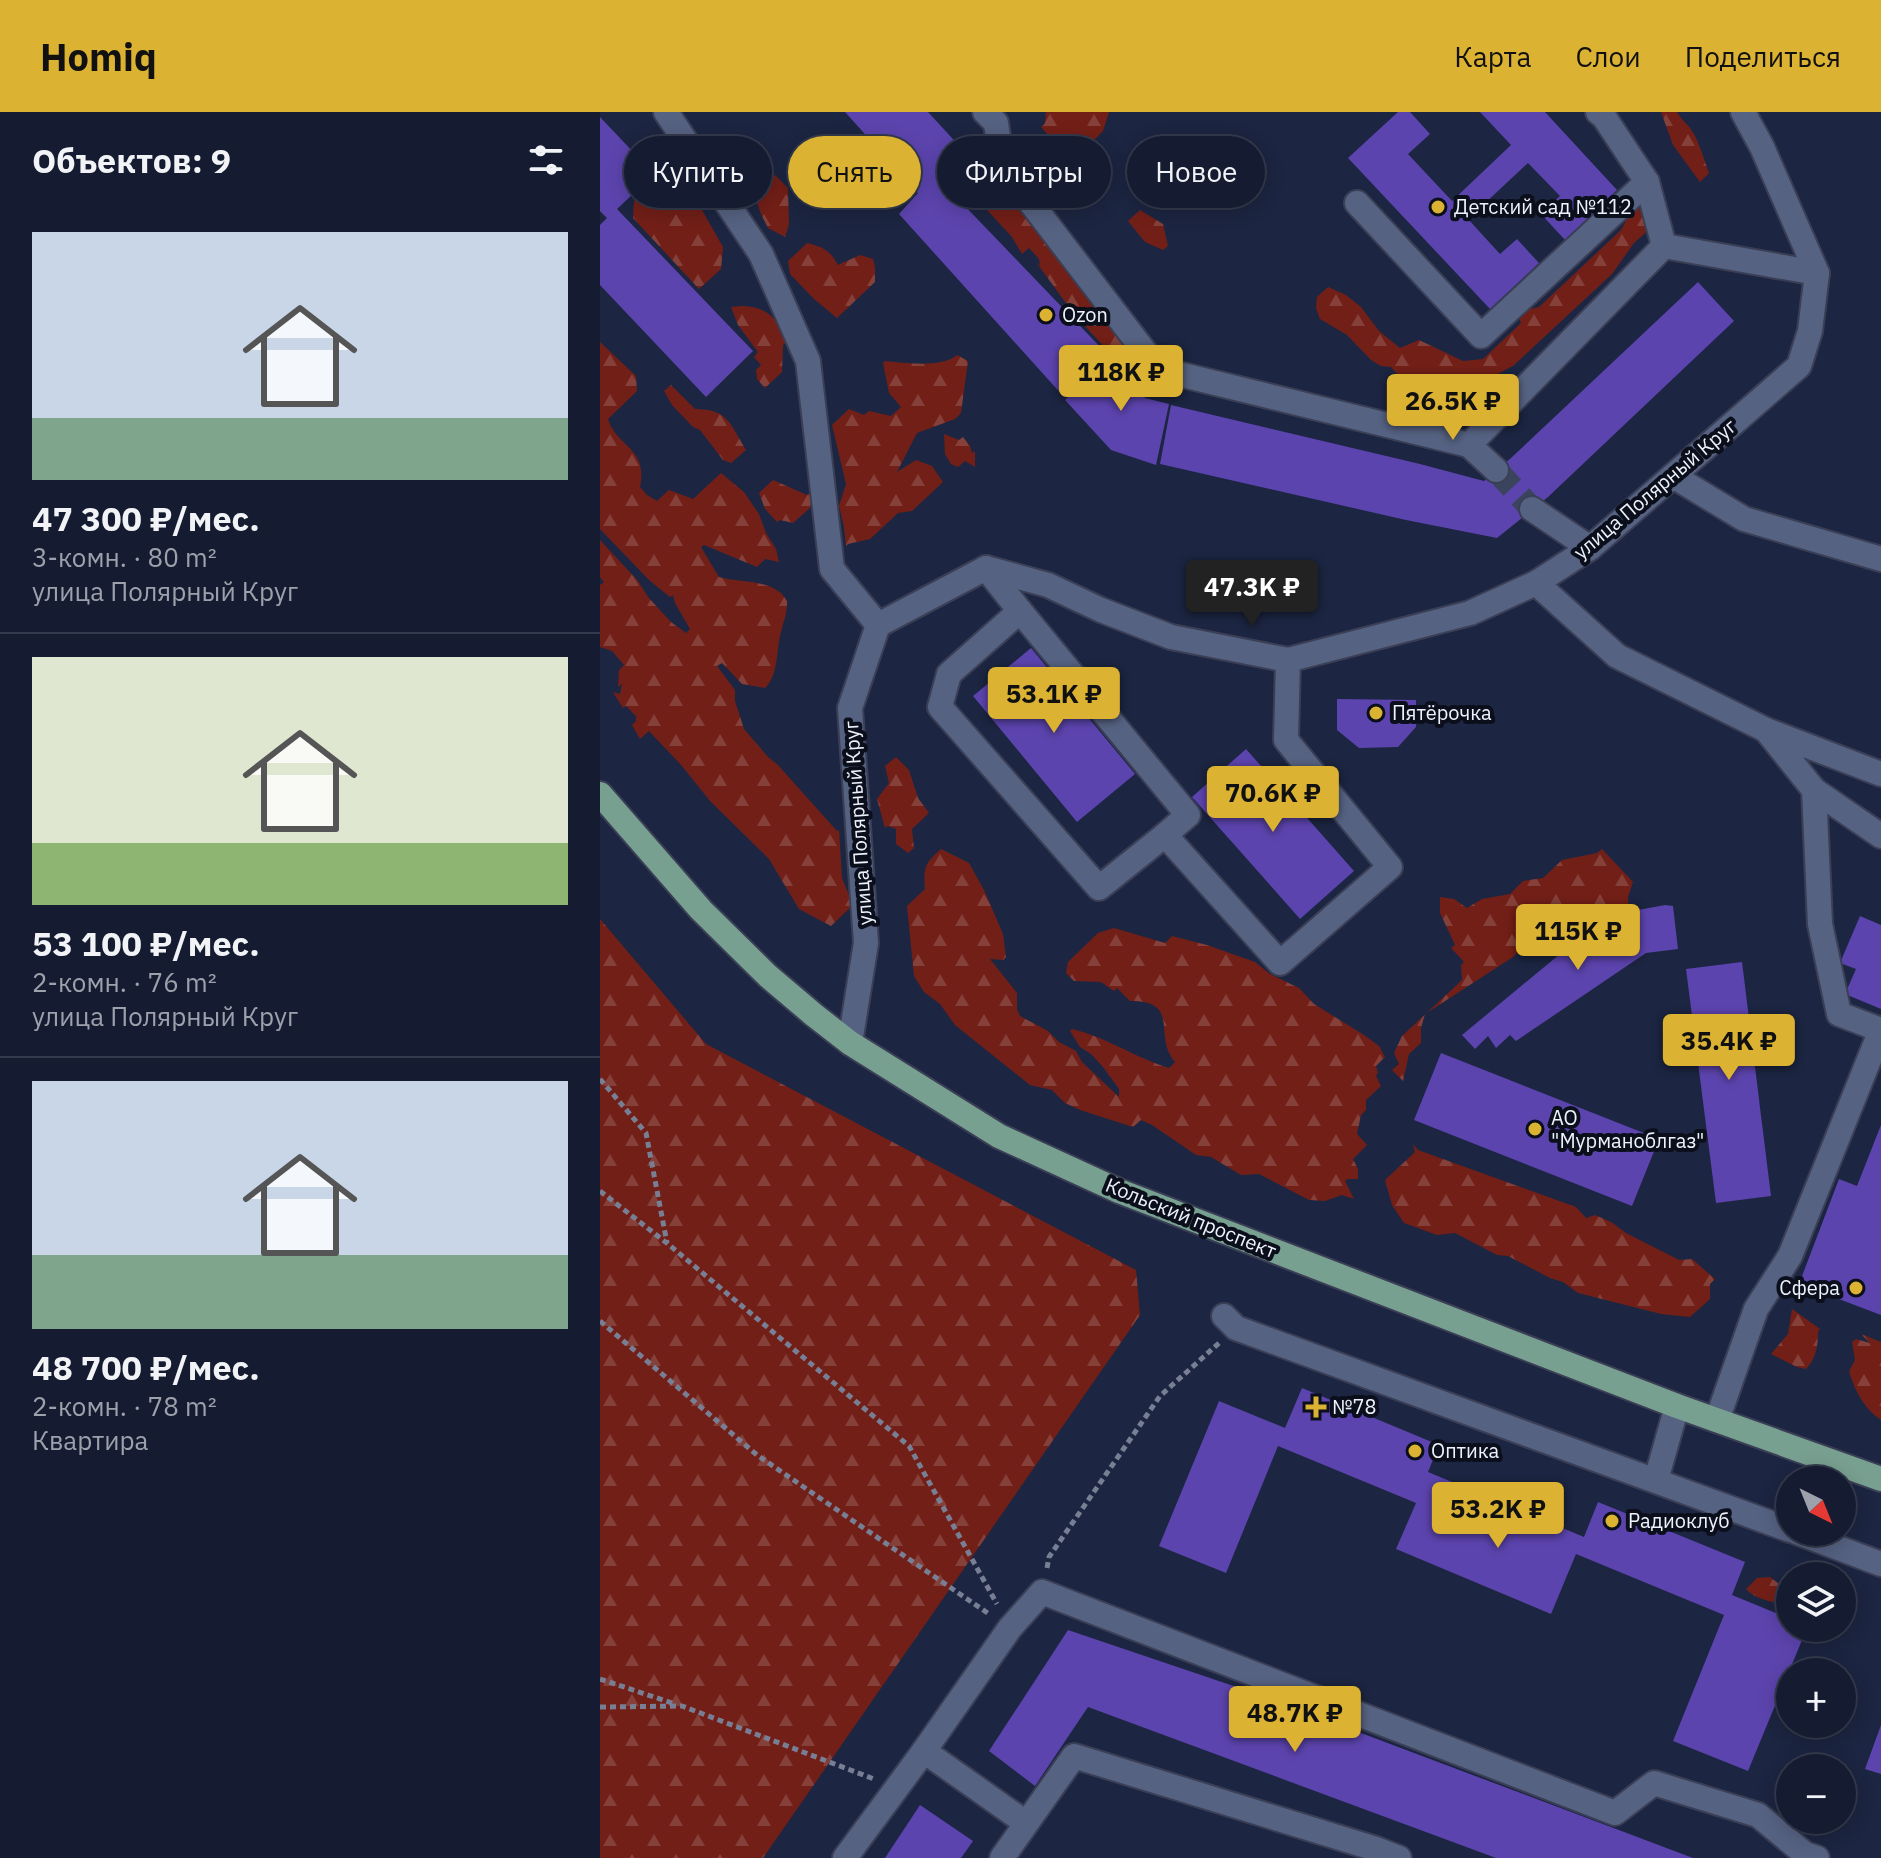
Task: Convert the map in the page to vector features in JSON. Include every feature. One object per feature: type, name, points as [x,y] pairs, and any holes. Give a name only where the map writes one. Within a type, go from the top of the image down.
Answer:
[{"type":"main road","name":"Кольский проспект","points":[[600,794],[701,910],[768,976],[850,1043],[999,1136],[1119,1191],[1677,1406],[1881,1479]]},
{"type":"street","points":[[666,112],[761,254],[808,361],[832,569],[878,625],[986,568],[1188,815],[1099,888],[940,707],[949,674],[1020,611]]},
{"type":"street","points":[[985,112],[996,123],[1002,165],[1158,369],[1469,445],[1496,470]]},
{"type":"street","points":[[1598,112],[1647,182],[1664,246]]},
{"type":"street","points":[[1743,112],[1762,147],[1817,273]]},
{"type":"street","points":[[1357,203],[1481,336],[1647,182]]},
{"type":"street","points":[[1469,445],[1664,246]]},
{"type":"street","points":[[1664,246],[1817,273]]},
{"type":"street","name":"улица Полярный Круг","points":[[986,568],[1048,585],[1171,637],[1288,660],[1470,613],[1536,583],[1590,548],[1799,366],[1810,331],[1817,273]]},
{"type":"street","points":[[1673,476],[1744,519],[1881,559]]},
{"type":"street","points":[[1532,509],[1590,548]]},
{"type":"street","points":[[1536,583],[1617,656],[1766,730],[1881,774]]},
{"type":"street","name":"улица Полярный Круг","points":[[850,1043],[866,943],[850,708],[878,625]]},
{"type":"street","points":[[1165,835],[1280,963],[1390,867],[1286,740],[1288,660]]},
{"type":"street","points":[[1766,730],[1814,790],[1881,836]]},
{"type":"street","points":[[1717,1420],[1756,1309],[1790,1256],[1881,1030],[1839,1014],[1820,924],[1814,790]]},
{"type":"street","points":[[1230,1322],[1776,1525]]},
{"type":"street","points":[[1656,1480],[1677,1406]]},
{"type":"street","points":[[1833,1546],[1881,1564]]},
{"type":"street","points":[[845,1858],[1010,1628],[1042,1592],[1615,1813],[1654,1783],[1758,1815],[1808,1857]]},
{"type":"street","points":[[924,1751],[1026,1823]]},
{"type":"street","points":[[1002,1858],[1074,1756],[1374,1854],[1399,1858]]},
{"type":"path","points":[[600,1079],[646,1133],[668,1244]]},
{"type":"path","points":[[600,1191],[668,1244],[909,1446],[1010,1628]]},
{"type":"path","points":[[600,1321],[757,1455],[1010,1628]]},
{"type":"path","points":[[1049,1557],[1160,1396],[1230,1322]]},
{"type":"path","points":[[600,1679],[682,1706],[896,1787]]},
{"type":"path","points":[[600,1707],[682,1706]]},
{"type":"green space","points":[[1046,112],[1109,112],[1103,131],[1098,136],[1049,136],[1041,127],[1045,123]]},
{"type":"green space","points":[[1661,112],[1677,112],[1693,133],[1709,173],[1700,182],[1673,145]]},
{"type":"green space","points":[[775,175],[788,188],[789,224],[785,237],[768,228],[759,208],[772,208],[772,177]]},
{"type":"green space","points":[[1638,198],[1641,211],[1654,225],[1634,243],[1612,274],[1513,366],[1451,398],[1409,387],[1391,367],[1371,360],[1347,335],[1320,319],[1316,308],[1317,297],[1328,287],[1346,295],[1361,307],[1379,331],[1400,348],[1419,340],[1463,361],[1483,359],[1521,323],[1517,312],[1539,307],[1621,230]]},
{"type":"green space","points":[[634,208],[701,208],[723,247],[721,269],[699,289],[633,218]]},
{"type":"green space","points":[[985,208],[1017,208],[1073,268],[1141,365],[1107,350],[1074,314],[1036,262],[1040,266],[1039,259],[1029,248],[1022,254],[1012,237]]},
{"type":"green space","points":[[1140,210],[1163,224],[1168,246],[1163,250],[1145,242],[1128,221]]},
{"type":"green space","points":[[807,243],[826,250],[838,265],[860,255],[873,259],[875,282],[837,318],[790,274],[788,261]]},
{"type":"green space","points":[[742,306],[765,312],[789,340],[783,345],[782,372],[765,388],[757,379],[756,370],[761,365],[754,357],[758,352],[738,325],[731,307]]},
{"type":"green space","points":[[600,342],[636,376],[637,391],[608,419],[612,429],[640,464],[640,487],[657,501],[669,490],[693,499],[721,473],[744,492],[776,549],[779,562],[765,559],[757,567],[704,545],[701,547],[719,577],[772,587],[787,601],[775,669],[765,688],[742,684],[722,663],[717,666],[735,690],[735,701],[744,729],[839,830],[842,878],[853,905],[831,926],[799,909],[769,859],[710,801],[649,731],[640,739],[632,725],[636,716],[626,706],[623,708],[613,692],[620,694],[622,684],[618,687],[619,670],[624,665],[612,651],[600,647],[600,585],[604,582],[600,577],[600,540],[671,622],[686,633],[690,629],[673,595],[670,597],[649,580],[600,529]]},
{"type":"green space","points":[[957,355],[968,361],[961,413],[955,419],[917,433],[897,472],[916,460],[932,466],[943,482],[912,511],[898,513],[870,539],[846,546],[839,506],[846,484],[832,425],[849,409],[864,415],[869,411],[891,416],[901,407],[889,393],[885,361],[933,363]]},
{"type":"green space","points":[[671,385],[695,409],[715,412],[727,420],[746,450],[731,463],[723,460],[700,430],[693,427],[672,405],[664,391]]},
{"type":"green space","points":[[944,434],[959,440],[963,437],[972,453],[975,451],[975,467],[965,461],[958,467],[951,464],[945,454]]},
{"type":"green space","points":[[773,480],[807,495],[814,489],[810,508],[793,523],[777,522],[765,509],[759,493]]},
{"type":"green space","points":[[896,757],[909,770],[918,798],[929,813],[912,829],[914,848],[908,853],[896,844],[896,829],[885,828],[877,799],[889,783],[885,766]]},
{"type":"green space","points":[[941,849],[969,863],[984,890],[1003,934],[1006,957],[1003,960],[990,959],[1017,993],[1020,1016],[1076,1051],[1082,1062],[1119,1097],[1119,1089],[1091,1054],[1080,1047],[1070,1031],[1072,1029],[1169,1068],[1175,1062],[1169,1052],[1161,1013],[1156,1007],[1130,1001],[1117,988],[1114,991],[1101,982],[1074,981],[1066,973],[1068,962],[1098,933],[1114,928],[1165,943],[1172,936],[1255,962],[1270,974],[1299,988],[1314,1004],[1379,1046],[1385,1057],[1376,1066],[1376,1076],[1381,1086],[1366,1100],[1366,1110],[1361,1115],[1357,1134],[1367,1145],[1353,1159],[1358,1169],[1358,1179],[1345,1181],[1354,1199],[1342,1195],[1325,1201],[1309,1200],[1259,1174],[1241,1175],[1211,1157],[1196,1155],[1141,1120],[1133,1127],[1080,1110],[1065,1103],[1052,1090],[1030,1085],[955,1025],[940,1004],[924,992],[914,976],[907,906],[925,889],[926,866]]},
{"type":"green space","points":[[1602,849],[1633,882],[1628,897],[1629,911],[1592,905],[1584,912],[1565,909],[1513,957],[1427,1013],[1462,980],[1461,965],[1464,962],[1451,948],[1455,945],[1440,913],[1440,897],[1454,899],[1467,908],[1482,899],[1510,894],[1523,881],[1543,878],[1562,860],[1597,853]]},
{"type":"green space","points":[[600,919],[706,1044],[1136,1270],[1140,1315],[763,1858],[600,1858]]},
{"type":"green space","points":[[1425,1015],[1421,1043],[1409,1054],[1403,1081],[1392,1070],[1399,1064],[1394,1053],[1402,1036]]},
{"type":"green space","points":[[1413,1144],[1418,1150],[1576,1207],[1586,1218],[1595,1215],[1679,1260],[1692,1259],[1715,1279],[1710,1284],[1710,1299],[1690,1317],[1661,1314],[1578,1293],[1563,1282],[1508,1256],[1497,1255],[1455,1233],[1437,1235],[1404,1223],[1392,1205],[1385,1180],[1415,1152]]},
{"type":"green space","points":[[1792,1309],[1820,1329],[1814,1357],[1806,1369],[1771,1354],[1788,1334]]},
{"type":"green space","points":[[1861,1334],[1881,1342],[1881,1420],[1860,1398],[1849,1371],[1855,1360],[1852,1342],[1856,1339],[1870,1343]]},
{"type":"green space","points":[[1770,1577],[1776,1582],[1776,1602],[1764,1600],[1746,1589],[1757,1578]]},
{"type":"building","points":[[845,112],[928,112],[950,136],[937,136],[937,208],[967,208],[1107,354],[1064,397],[899,214],[904,208],[921,208],[921,136],[867,136]]},
{"type":"building","name":"Детский сад №112","points":[[1398,112],[1410,112],[1430,134],[1408,154],[1452,201],[1511,145],[1480,112],[1545,112],[1617,190],[1565,240],[1541,214],[1560,196],[1528,163],[1468,219],[1500,254],[1517,239],[1539,263],[1490,309],[1348,158]]},
{"type":"building","points":[[600,117],[624,142],[624,202],[617,209],[753,351],[706,397],[600,285],[600,225],[607,218],[600,211]]},
{"type":"building","points":[[1698,282],[1734,321],[1548,497],[1497,538],[1160,464],[1171,405],[1484,481]]},
{"type":"building","points":[[1109,357],[1145,398],[1169,404],[1156,465],[1111,450],[1065,400]]},
{"type":"building","points":[[1031,648],[1135,774],[1077,822],[973,696]]},
{"type":"building","name":"Пятёрочка","points":[[1337,699],[1416,700],[1416,727],[1398,747],[1359,748],[1337,730]]},
{"type":"building","points":[[1246,749],[1354,871],[1300,919],[1192,797]]},
{"type":"building","points":[[1673,906],[1678,949],[1646,953],[1516,1041],[1510,1035],[1496,1048],[1488,1036],[1475,1049],[1462,1035],[1606,916]]},
{"type":"building","points":[[1860,916],[1881,925],[1881,1009],[1845,994],[1856,969],[1840,963]]},
{"type":"building","points":[[1742,962],[1771,1196],[1716,1203],[1686,969]]},
{"type":"building","points":[[1441,1053],[1659,1139],[1632,1206],[1414,1120]]},
{"type":"building","points":[[1881,1125],[1881,1315],[1799,1284],[1839,1179],[1857,1186]]},
{"type":"building","points":[[1302,1388],[1439,1445],[1428,1472],[1584,1537],[1598,1502],[1745,1562],[1732,1595],[1776,1613],[1776,1642],[1801,1642],[1795,1658],[1776,1658],[1776,1703],[1748,1771],[1673,1741],[1724,1615],[1576,1554],[1551,1614],[1396,1549],[1416,1503],[1278,1446],[1226,1573],[1159,1546],[1219,1401],[1285,1428]]},
{"type":"building","points":[[1068,1630],[1275,1700],[1266,1728],[1276,1701],[1693,1858],[1496,1858],[1088,1707],[1035,1786],[989,1751]]},
{"type":"building","points":[[1881,1725],[1881,1774],[1865,1769]]},
{"type":"building","points":[[920,1805],[973,1841],[961,1858],[885,1858]]},
{"type":"tunnel","points":[[1496,470],[1532,509]]},
{"type":"place","name":"Детский сад №112","points":[[1438,207]]},
{"type":"place","name":"Ozon","points":[[1046,315]]},
{"type":"place","name":"Пятёрочка","points":[[1376,713]]},
{"type":"place","name":"AO \"Мурманоблгаз\"","points":[[1535,1129]]},
{"type":"place","name":"Сфера","points":[[1856,1288]]},
{"type":"place","name":"№78","points":[[1316,1407]]},
{"type":"place","name":"Оптика","points":[[1415,1451]]},
{"type":"place","name":"Радиоклуб","points":[[1612,1521]]}]
